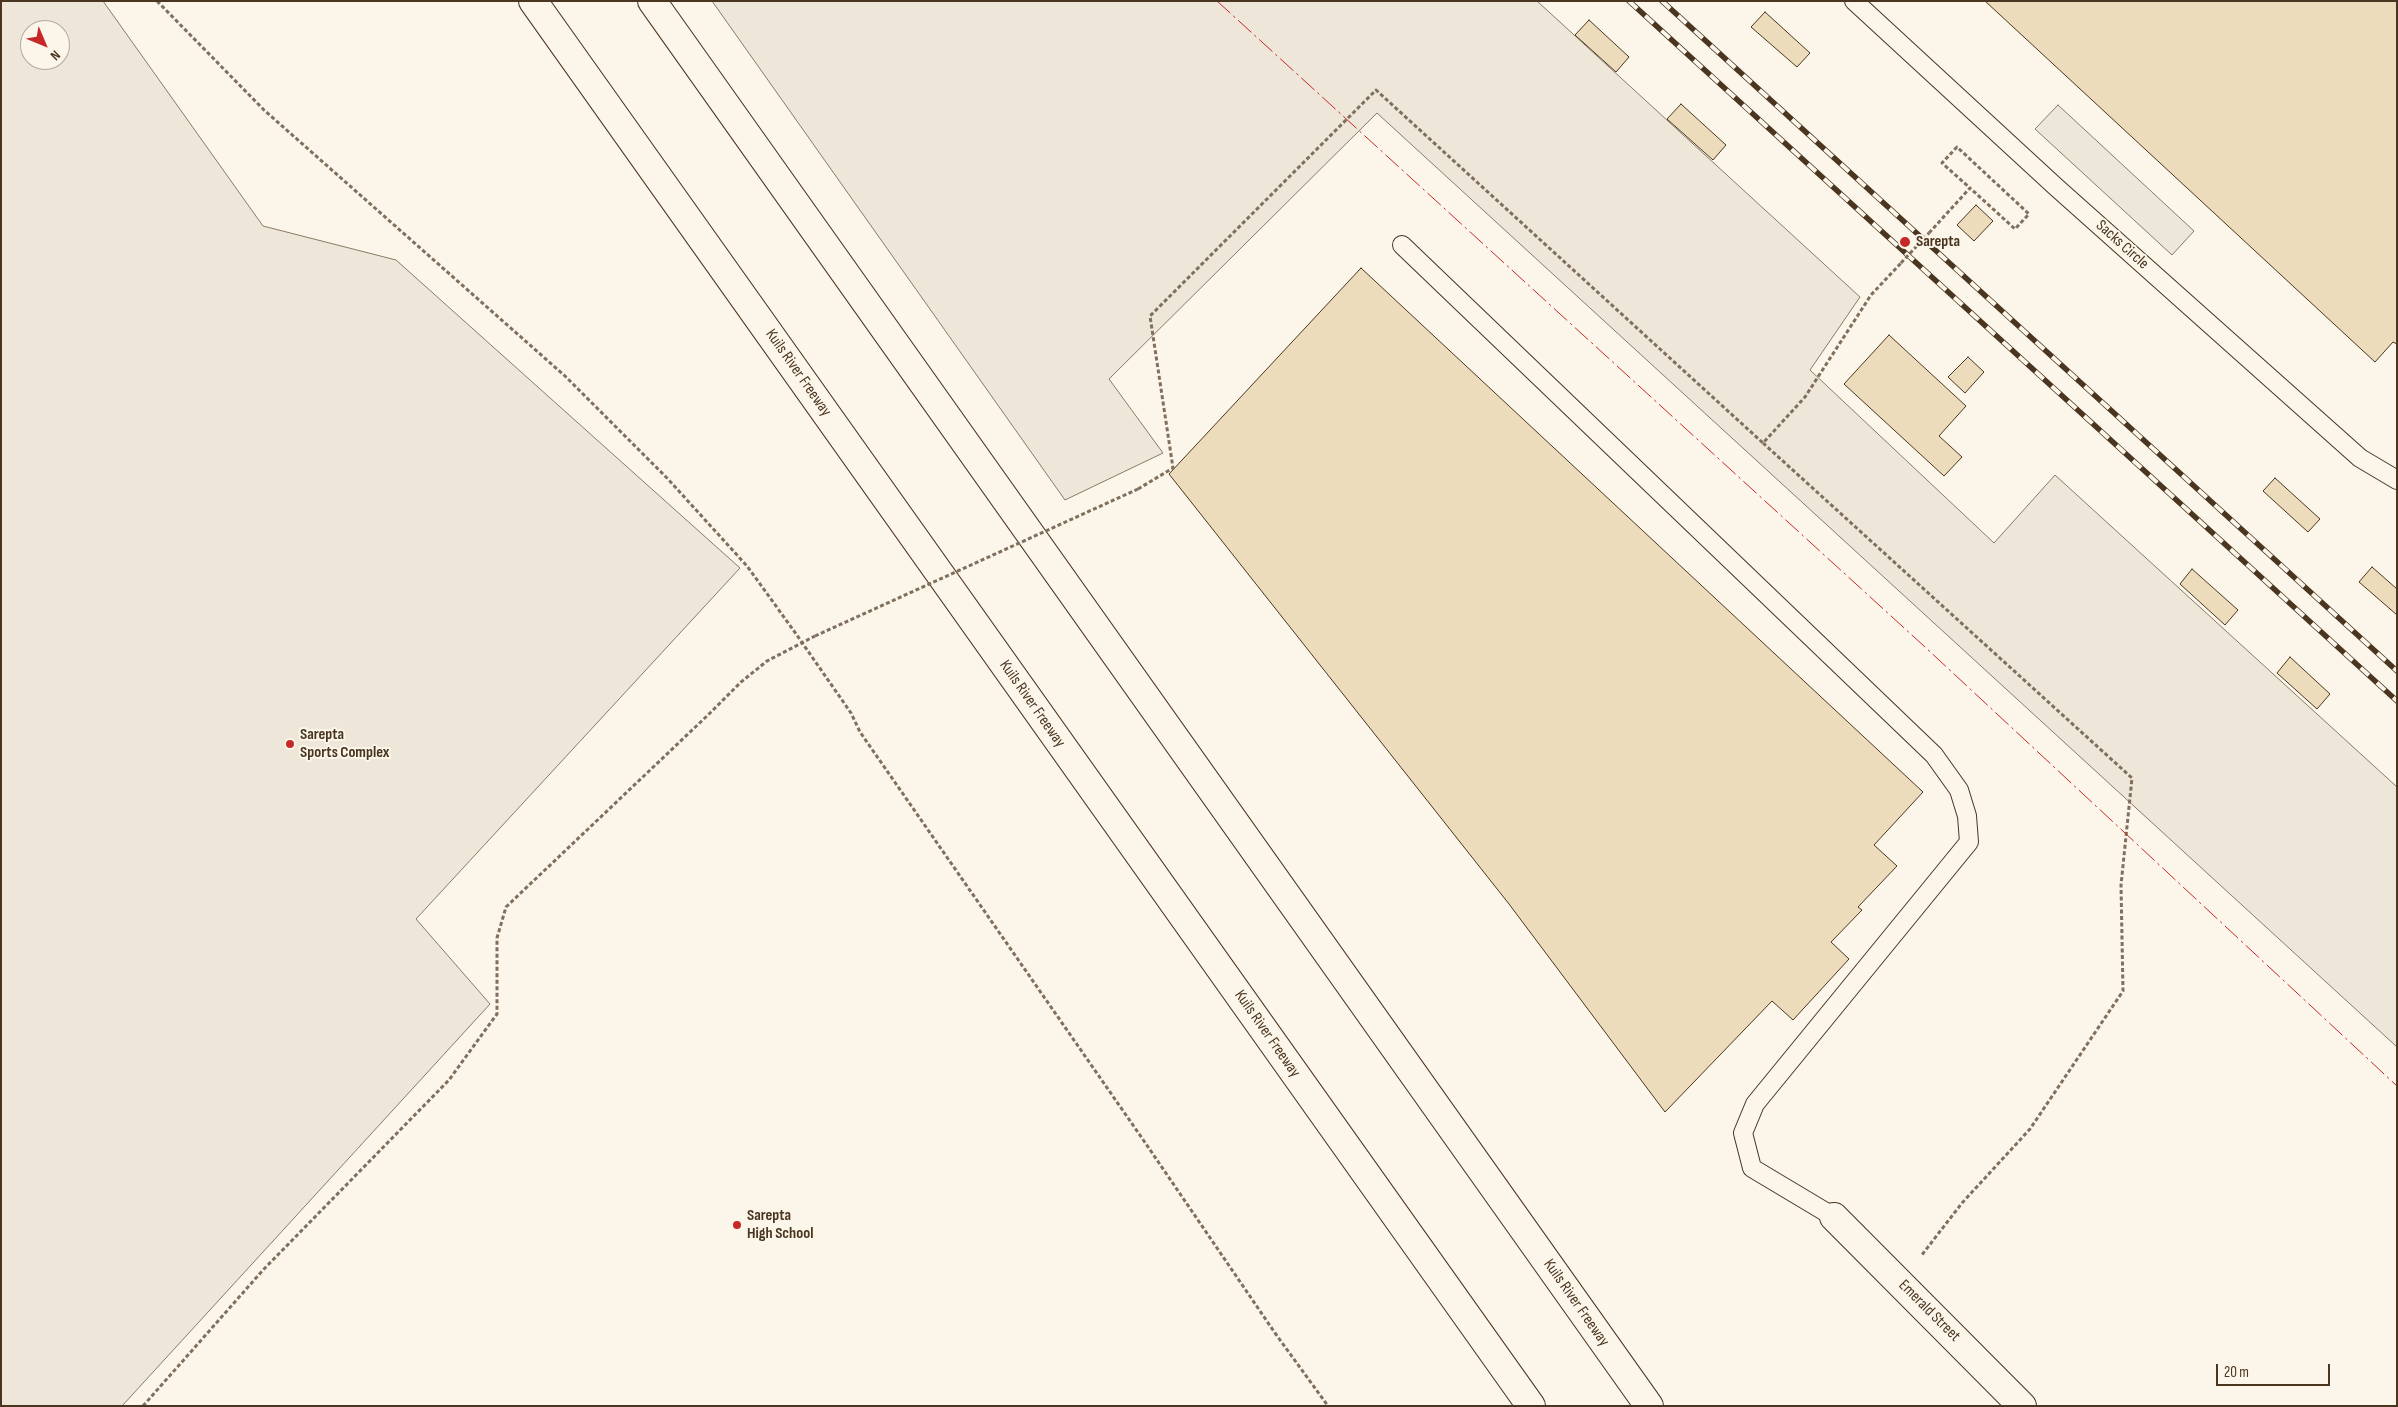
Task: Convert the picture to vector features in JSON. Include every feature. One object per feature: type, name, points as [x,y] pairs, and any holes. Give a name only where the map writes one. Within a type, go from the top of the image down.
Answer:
[{"type":"main road","name":"Kuils River Freeway","points":[[533,1],[1531,1406]]},
{"type":"main road","name":"Kuils River Freeway","points":[[652,1],[1649,1406]]},
{"type":"main road","name":"Emerald Street","points":[[1834,1218],[2022,1406]]},
{"type":"lane","name":"Sacks Circle","points":[[1854,1],[2056,187],[2360,458],[2397,480]]},
{"type":"lane","points":[[1402,245],[1934,755],[1959,790],[1967,816],[1969,842],[1755,1104],[1742,1133],[1752,1168],[1834,1218]]},
{"type":"path","points":[[157,1],[264,110],[565,376],[667,478],[748,566],[851,714],[860,732],[1275,1333],[1328,1406]]},
{"type":"path","points":[[1956,146],[2029,214],[2015,229],[1970,188],[1942,163],[1956,146]]},
{"type":"path","points":[[1871,295],[1970,188]]},
{"type":"path","points":[[1763,443],[2132,778],[2122,885],[2122,991],[2030,1129],[1962,1203],[1900,1282]]},
{"type":"path","points":[[143,1406],[264,1270],[449,1080],[497,1014],[497,938],[506,907],[708,716],[740,682],[767,661],[815,636],[1138,490]]},
{"type":"shaded area","name":"Sarepta Sports Complex","points":[[1,1],[103,1],[263,226],[396,260],[740,568],[416,919],[490,1004],[122,1406],[1,1406]]},
{"type":"shaded area","points":[[712,1],[1537,1],[1860,297],[1810,370],[1994,543],[2055,475],[2397,787],[2397,1047],[1377,113],[1109,379],[1163,453],[1065,500]]},
{"type":"shaded area","points":[[2058,105],[2194,231],[2172,255],[2035,129]]},
{"type":"building","points":[[1985,1],[2397,1],[2397,344],[2393,342],[2375,362]]},
{"type":"building","points":[[1765,12],[1810,53],[1797,67],[1751,27]]},
{"type":"building","points":[[1589,20],[1629,57],[1616,72],[1575,35]]},
{"type":"building","points":[[1681,104],[1726,145],[1713,160],[1667,119]]},
{"type":"building","points":[[1976,205],[1993,221],[1974,241],[1957,225]]},
{"type":"building","points":[[1361,268],[1923,792],[1874,845],[1897,866],[1858,907],[1862,910],[1831,942],[1849,959],[1793,1020],[1772,1001],[1665,1112],[1509,904],[1169,474]]},
{"type":"building","points":[[1889,335],[1966,406],[1939,436],[1962,457],[1944,476],[1844,384]]},
{"type":"building","points":[[1968,357],[1984,372],[1965,393],[1948,377]]},
{"type":"building","points":[[2275,478],[2320,519],[2308,532],[2263,491]]},
{"type":"building","points":[[2372,567],[2397,589],[2397,615],[2359,582]]},
{"type":"building","points":[[2192,569],[2238,610],[2225,625],[2180,584]]},
{"type":"building","points":[[2290,657],[2330,694],[2317,709],[2277,673]]},
{"type":"railway","points":[[1629,1],[2397,701]]},
{"type":"railway","points":[[1662,1],[2397,671]]},
{"type":"power","points":[[1217,1],[1925,647],[2397,1086]]},
{"type":"place","name":"Sarepta","points":[[1905,242]]},
{"type":"place","name":"Sarepta Sports Complex","points":[[290,744]]},
{"type":"place","name":"Sarepta High School","points":[[737,1225]]}]
